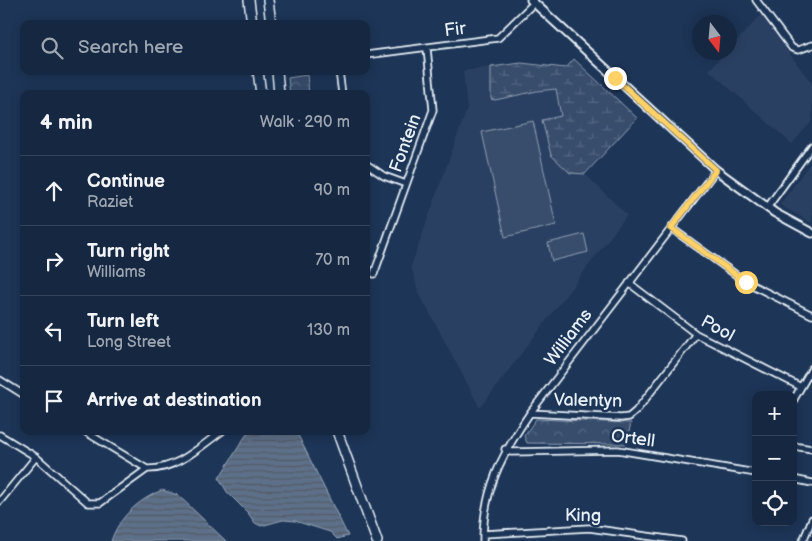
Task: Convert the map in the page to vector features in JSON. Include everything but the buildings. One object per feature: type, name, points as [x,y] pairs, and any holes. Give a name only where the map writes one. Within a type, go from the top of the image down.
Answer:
[{"type":"main road","points":[[250,0],[252,20]]},
{"type":"main road","points":[[268,0],[270,20]]},
{"type":"main road","points":[[259,75],[260,90]]},
{"type":"main road","points":[[277,75],[279,90]]},
{"type":"main road","points":[[338,435],[377,541]]},
{"type":"street","points":[[756,0],[792,48],[798,50],[812,45]]},
{"type":"street","points":[[533,2],[716,170],[767,208],[812,233]]},
{"type":"street","name":"Fir","points":[[370,55],[498,38],[533,2]]},
{"type":"street","name":"Fontein","points":[[374,274],[433,110],[428,48]]},
{"type":"street","points":[[340,75],[341,90]]},
{"type":"street","points":[[767,208],[812,146]]},
{"type":"street","points":[[370,167],[384,176],[406,184]]},
{"type":"street","name":"Williams","points":[[483,538],[484,520],[490,493],[505,449],[530,413],[716,170]]},
{"type":"street","points":[[671,228],[746,282],[812,315]]},
{"type":"street","name":"Pool","points":[[629,283],[696,334],[801,387]]},
{"type":"street","name":"Valentyn","points":[[530,413],[629,417],[642,404],[696,334]]},
{"type":"street","points":[[797,394],[812,368]]},
{"type":"street","points":[[0,380],[20,392]]},
{"type":"street","points":[[0,435],[36,458],[82,498],[94,503],[100,503],[147,469],[162,467],[183,460],[217,435]]},
{"type":"street","points":[[91,435],[147,469]]},
{"type":"street","points":[[797,447],[812,449]]},
{"type":"street","name":"Ortell","points":[[505,449],[511,452],[618,450],[752,472]]},
{"type":"street","points":[[0,501],[36,458]]},
{"type":"street","points":[[797,481],[812,483]]},
{"type":"street","points":[[803,541],[812,519]]},
{"type":"street","name":"King","points":[[483,538],[589,528],[682,541]]},
{"type":"shaded area","points":[[761,15],[812,84],[812,121],[792,144],[709,70],[718,60],[737,60],[737,41]]},
{"type":"shaded area","points":[[574,59],[637,118],[585,174],[627,215],[480,408],[418,291],[411,266],[467,109],[463,71],[521,63],[566,68]]},
{"type":"shaded area","points":[[812,160],[812,223],[780,205]]},
{"type":"shaded area","points":[[246,435],[298,435],[348,536],[337,539],[330,532],[295,521],[283,520],[261,526],[255,523],[248,513],[227,492],[219,478]]},
{"type":"shaded area","points":[[162,490],[178,495],[226,541],[111,541],[119,524],[137,504]]},
{"type":"green space","points":[[574,59],[637,118],[585,174],[570,173],[551,155],[542,120],[561,116],[556,89],[495,100],[491,99],[491,67],[521,63],[566,68]]},
{"type":"green space","points":[[307,75],[309,90],[290,90],[288,78]]},
{"type":"green space","points":[[533,121],[556,225],[505,237],[482,132]]},
{"type":"green space","points":[[584,234],[588,252],[552,261],[548,243]]},
{"type":"green space","points":[[536,419],[631,423],[626,444],[527,443],[524,436]]},
{"type":"route","points":[[615,78],[716,170],[671,228],[746,282]]}]
